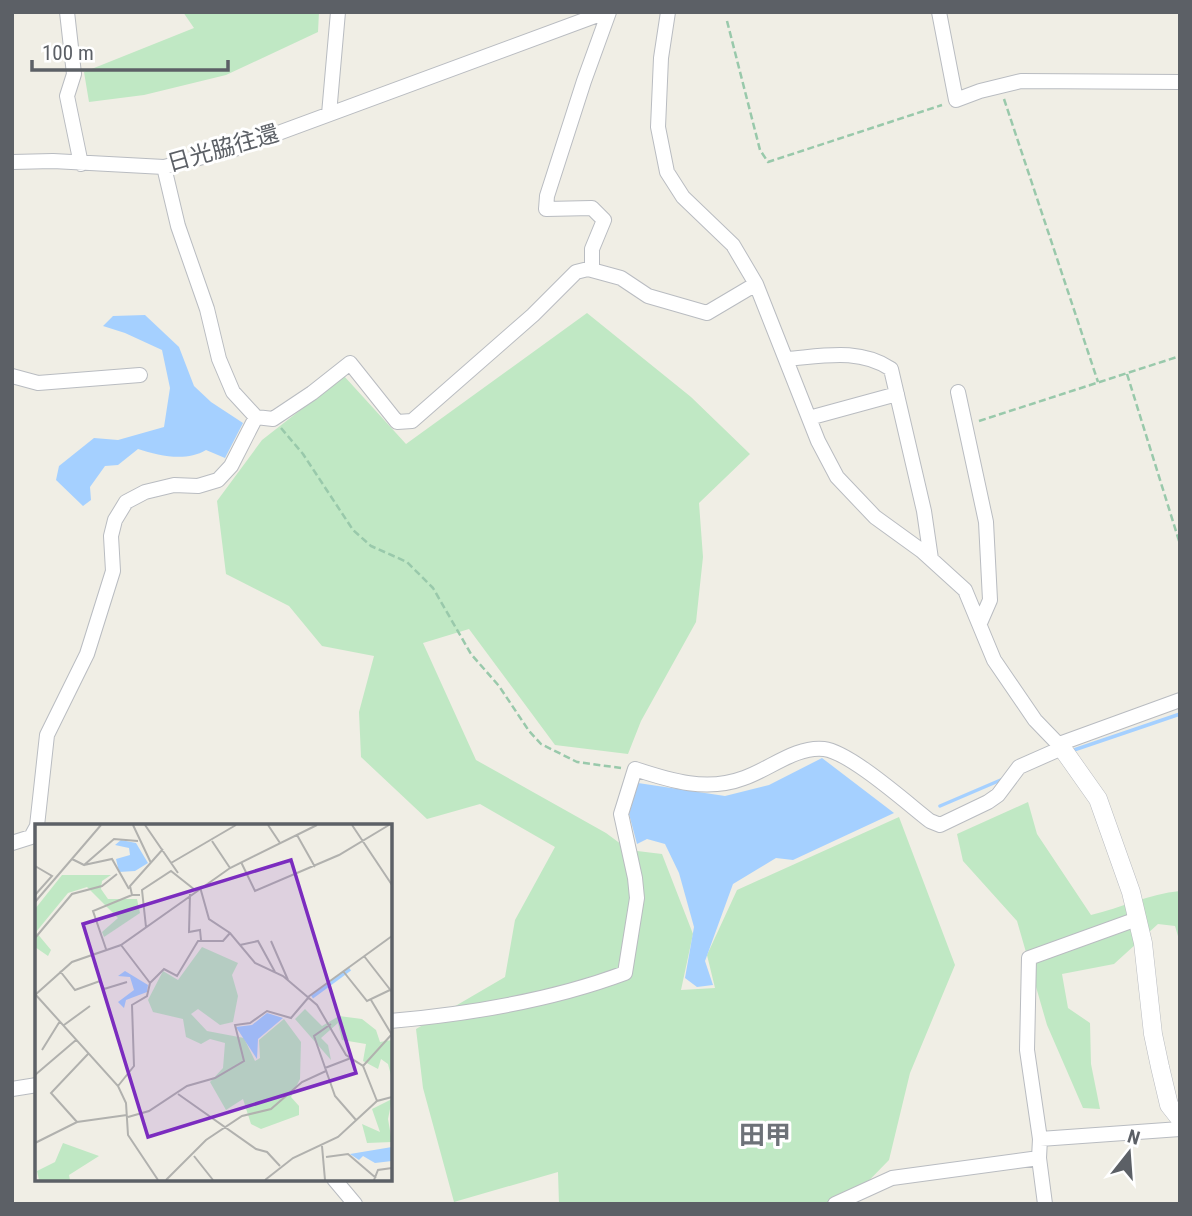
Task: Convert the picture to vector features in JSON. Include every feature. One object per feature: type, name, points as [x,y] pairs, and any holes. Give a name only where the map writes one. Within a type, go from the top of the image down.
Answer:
[{"type":"street","points":[[66,12],[74,74],[67,96],[81,164]]},
{"type":"street","points":[[328,114],[338,12]]},
{"type":"street","points":[[592,270],[592,249],[604,219],[592,208],[546,209],[547,196],[608,12]]},
{"type":"street","name":"日光脇往還","points":[[12,162],[53,161],[164,167],[238,148],[608,12]]},
{"type":"street","points":[[668,12],[661,58],[658,127],[667,172],[683,197],[733,245],[756,284],[818,441],[837,477],[875,517],[965,590],[994,660],[1008,683],[1035,720],[1060,746],[1098,799],[1137,919],[1143,943],[1153,1034],[1160,1067],[1169,1105],[1180,1119]]},
{"type":"street","points":[[939,12],[956,100],[1021,81],[1180,82]]},
{"type":"street","points":[[164,167],[178,226],[207,309],[219,359],[233,392],[256,417],[272,419],[312,393],[350,363],[397,422],[412,421],[533,315],[576,272],[592,270],[621,278],[648,296],[707,313],[756,284]]},
{"type":"street","points":[[787,359],[847,354],[877,360],[891,369],[924,511],[930,559]]},
{"type":"street","points":[[12,376],[38,383],[140,375]]},
{"type":"street","points":[[958,392],[986,522],[990,600],[980,623]]},
{"type":"street","points":[[809,418],[897,394]]},
{"type":"street","points":[[37,824],[47,734],[87,654],[102,607],[113,571],[111,536],[115,520],[126,502],[145,492],[174,485],[198,486],[218,480],[231,466],[256,417]]},
{"type":"street","points":[[392,1020],[446,1016],[514,1004],[588,987],[625,973],[637,898],[621,814],[635,769],[679,783],[715,786],[744,779],[796,754],[825,749],[858,765],[930,821],[940,825],[989,802],[998,795],[1019,767],[1060,746],[1180,699]]},
{"type":"street","points":[[12,843],[31,837],[35,830]]},
{"type":"street","points":[[1045,1204],[1039,1158],[1040,1139],[1027,1050],[1029,958],[1137,919]]},
{"type":"street","points":[[12,1089],[35,1085]]},
{"type":"street","points":[[1040,1139],[1180,1129]]},
{"type":"street","points":[[835,1204],[892,1178],[1039,1158]]},
{"type":"street","points":[[336,1181],[355,1204]]},
{"type":"path","points":[[727,21],[760,150],[768,162],[956,100]]},
{"type":"path","points":[[1000,86],[1098,382]]},
{"type":"path","points":[[966,425],[1180,356]]},
{"type":"path","points":[[1126,372],[1180,544]]},
{"type":"path","points":[[272,419],[303,454],[353,530],[371,546],[407,562],[433,588],[471,654],[499,686],[541,744],[577,762],[635,769]]},
{"type":"green space","points":[[183,12],[319,12],[318,32],[226,75],[144,95],[89,102],[84,72],[194,28]]},
{"type":"green space","points":[[587,313],[691,397],[750,454],[699,503],[703,557],[696,622],[641,721],[628,754],[555,745],[469,629],[423,643],[476,760],[606,833],[629,850],[662,854],[693,934],[681,990],[715,988],[707,955],[737,890],[899,817],[955,965],[910,1073],[889,1160],[846,1204],[559,1204],[558,1172],[454,1202],[423,1088],[416,1029],[505,977],[515,920],[555,847],[480,804],[427,819],[361,757],[359,712],[374,656],[322,646],[289,606],[226,574],[217,501],[262,440],[344,376],[406,444]]},
{"type":"green space","points":[[1028,802],[1037,834],[1091,915],[1157,895],[1180,891],[1180,943],[1175,926],[1158,924],[1114,964],[1062,974],[1068,1008],[1090,1023],[1091,1064],[1100,1109],[1083,1108],[1047,1025],[1017,921],[963,861],[957,834]]},
{"type":"water","points":[[145,315],[179,347],[194,386],[211,402],[243,423],[225,458],[206,450],[181,457],[164,456],[138,449],[118,465],[105,466],[90,487],[91,500],[83,506],[56,480],[59,466],[94,438],[118,440],[164,427],[170,388],[162,350],[103,326],[113,316]]},
{"type":"water","points":[[822,758],[894,813],[793,860],[776,858],[733,884],[705,961],[713,985],[697,987],[685,978],[694,927],[679,873],[665,844],[647,839],[637,844],[629,814],[638,783],[725,796],[769,785]]},
{"type":"waterway","points":[[1071,751],[1180,714]]},
{"type":"waterway","points":[[940,806],[1003,779]]},
{"type":"district","name":"田甲","points":[[765,1135]]}]
